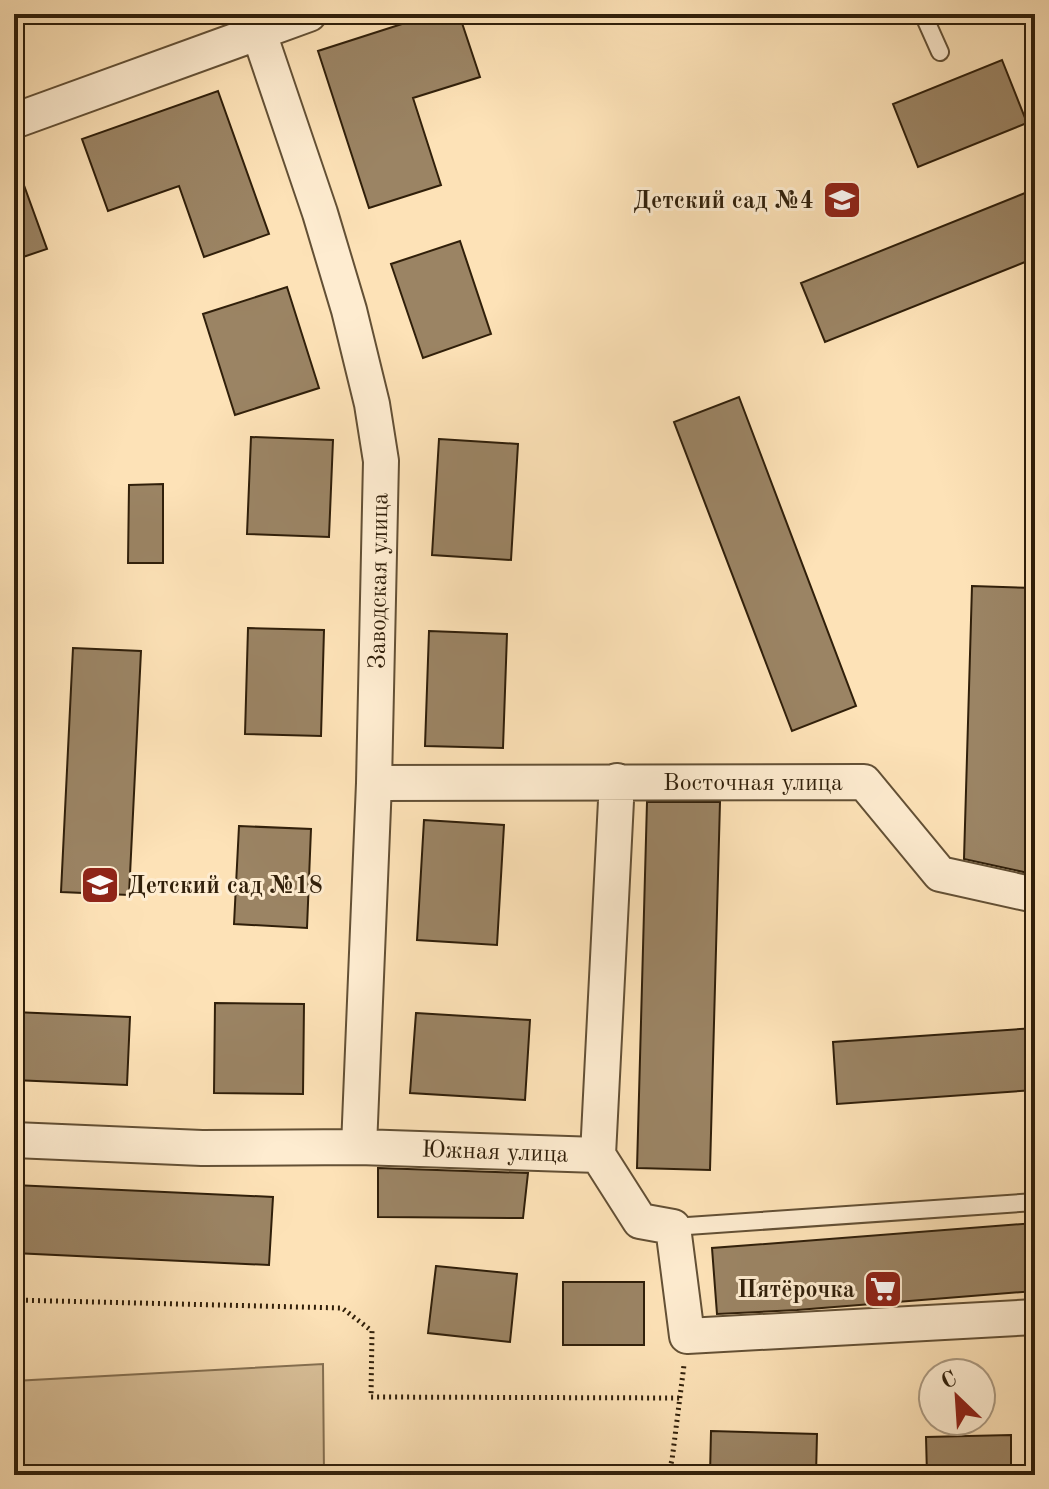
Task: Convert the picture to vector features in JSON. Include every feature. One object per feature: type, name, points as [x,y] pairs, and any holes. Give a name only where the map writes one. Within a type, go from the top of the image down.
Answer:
[{"type":"street","points":[[14,121],[309,14]]},
{"type":"street","name":"Заводская улица","points":[[259,33],[349,310],[372,404],[381,461],[374,783],[359,1147]]},
{"type":"street","points":[[598,1155],[617,781]]},
{"type":"street","name":"Восточная улица","points":[[374,783],[864,782],[940,874],[1035,895]]},
{"type":"street","name":"Южная улица","points":[[14,1140],[202,1148],[359,1147],[598,1155],[640,1221],[673,1227]]},
{"type":"street","points":[[673,1227],[687,1336],[1035,1317]]},
{"type":"lane","points":[[923,14],[940,52]]},
{"type":"lane","points":[[673,1227],[1035,1202]]},
{"type":"path","points":[[14,1300],[342,1308],[372,1331],[371,1397],[680,1398]]},
{"type":"path","points":[[668,1475],[687,1336]]},
{"type":"shaded area","points":[[323,1364],[324,1475],[14,1475],[14,1381]]},
{"type":"building","points":[[433,14],[459,14],[480,77],[413,98],[441,185],[369,208],[318,51]]},
{"type":"building","points":[[1002,60],[1027,123],[918,167],[893,104]]},
{"type":"building","points":[[218,91],[269,234],[204,257],[179,186],[108,211],[82,139]]},
{"type":"building","points":[[17,166],[47,249],[14,260],[14,167]]},
{"type":"building","points":[[1035,189],[1035,258],[825,342],[801,283]]},
{"type":"building","points":[[460,241],[491,334],[423,358],[391,264]]},
{"type":"building","points":[[287,287],[319,388],[235,415],[203,314]]},
{"type":"building","points":[[739,397],[856,706],[792,731],[674,422]]},
{"type":"building","points":[[251,437],[333,440],[329,537],[247,534]]},
{"type":"building","points":[[439,439],[518,444],[511,560],[432,555]]},
{"type":"building","points":[[163,484],[163,563],[128,563],[129,485]]},
{"type":"building","points":[[972,586],[1035,588],[1028,873],[964,859]]},
{"type":"building","points":[[248,628],[324,630],[321,736],[245,734]]},
{"type":"building","points":[[429,631],[507,634],[503,748],[425,746]]},
{"type":"building","points":[[73,648],[141,651],[129,895],[61,892]]},
{"type":"building","points":[[647,802],[720,802],[710,1170],[637,1168]]},
{"type":"building","points":[[424,820],[504,825],[497,945],[417,940]]},
{"type":"building","points":[[239,826],[311,829],[307,928],[234,924]]},
{"type":"building","points":[[215,1003],[304,1004],[303,1094],[214,1093]]},
{"type":"building","points":[[14,1012],[130,1017],[127,1085],[14,1080]]},
{"type":"building","points":[[416,1013],[530,1020],[525,1100],[410,1093]]},
{"type":"building","points":[[1035,1028],[1035,1090],[837,1104],[833,1042]]},
{"type":"building","points":[[378,1168],[528,1173],[523,1218],[378,1217]]},
{"type":"building","points":[[14,1185],[273,1197],[269,1265],[14,1253]]},
{"type":"building","points":[[1035,1223],[1035,1291],[717,1314],[712,1248]]},
{"type":"building","points":[[436,1266],[517,1274],[510,1342],[428,1333]]},
{"type":"building","points":[[563,1282],[644,1282],[644,1345],[563,1345]]},
{"type":"building","points":[[711,1431],[817,1434],[816,1475],[710,1475]]},
{"type":"building","points":[[1011,1435],[1011,1475],[927,1475],[926,1437]]},
{"type":"place","name":"Детский сад №4","points":[[842,200]]},
{"type":"place","name":"Детский сад №18","points":[[100,885]]},
{"type":"place","name":"Пятёрочка","points":[[883,1289]]}]
